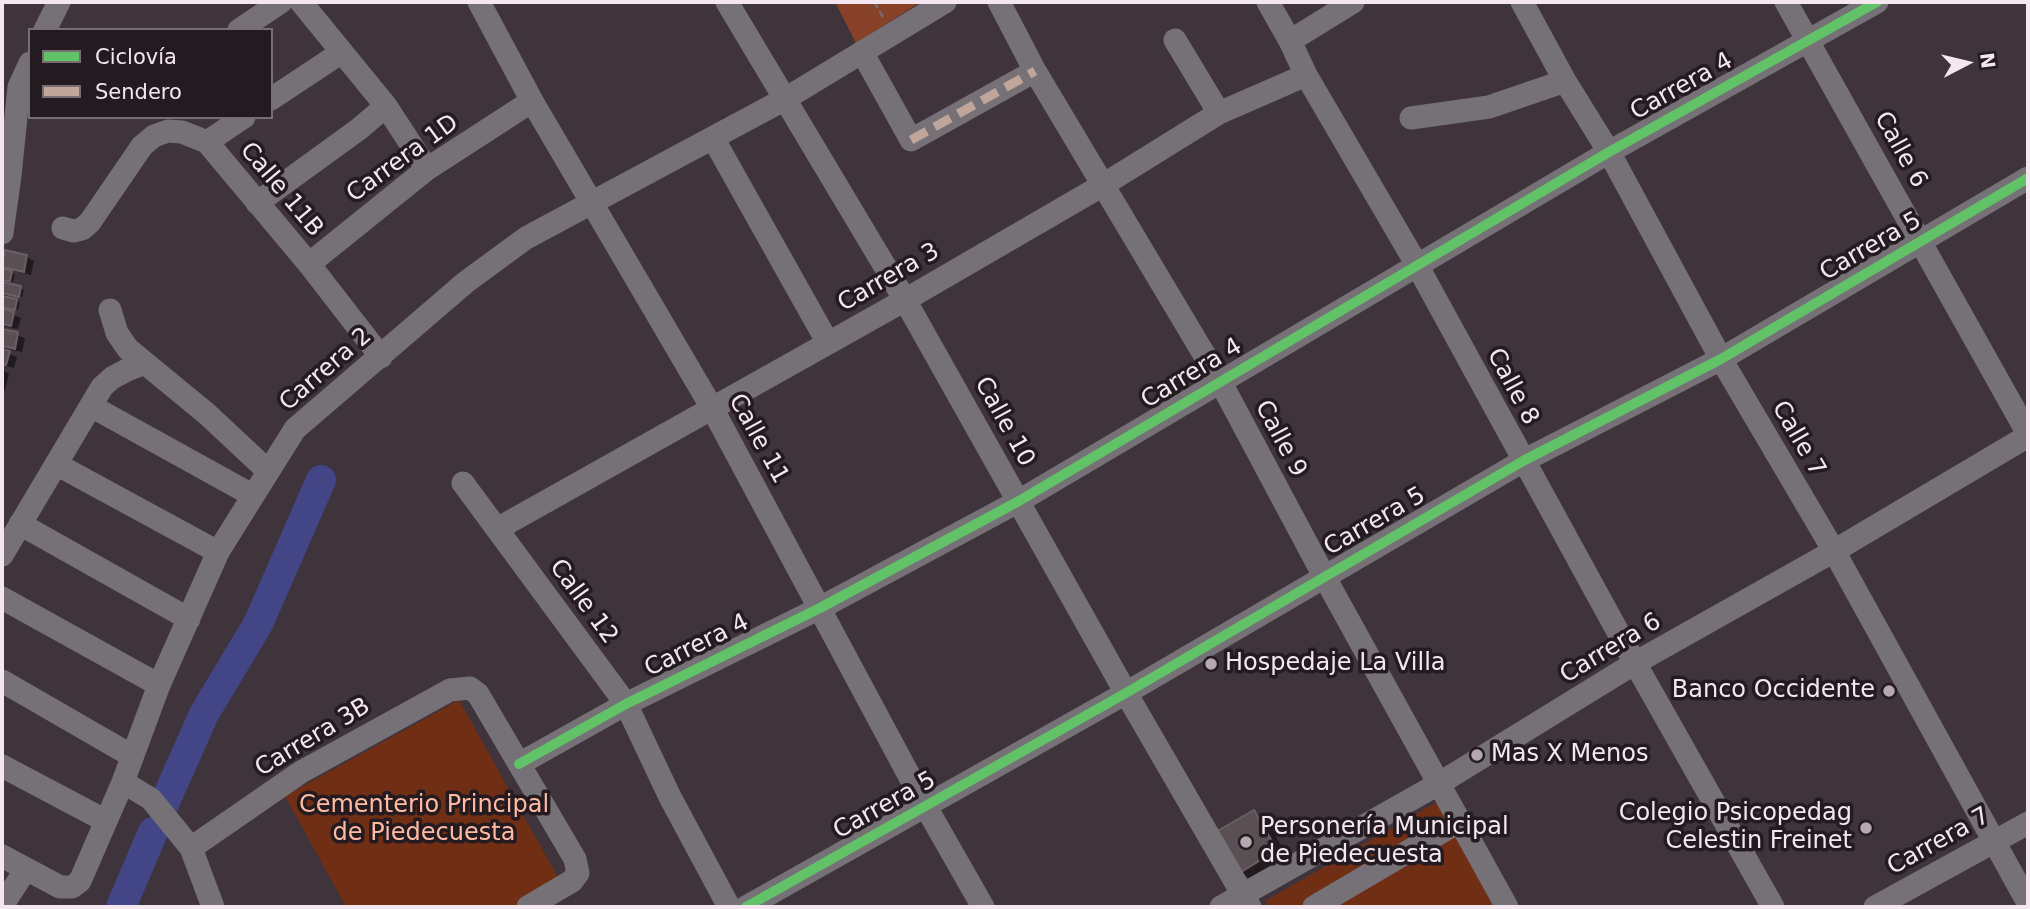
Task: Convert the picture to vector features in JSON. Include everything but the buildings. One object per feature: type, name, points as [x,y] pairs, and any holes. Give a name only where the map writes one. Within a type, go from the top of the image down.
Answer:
[{"type":"street","points":[[46,28],[59,2]]},
{"type":"street","points":[[242,28],[281,2]]},
{"type":"street","points":[[301,2],[386,106],[427,169]]},
{"type":"street","name":"Calle 11","points":[[479,2],[532,101],[712,408],[926,807],[983,907]]},
{"type":"street","name":"Calle 10","points":[[727,2],[905,300],[1246,901]]},
{"type":"street","name":"Carrera 2","points":[[26,869],[61,887],[72,887],[80,881],[123,782],[159,685],[218,552],[295,429],[466,282],[526,238],[785,99],[945,2]]},
{"type":"street","name":"Calle 9","points":[[999,2],[1035,71],[1220,381],[1324,576],[1507,907]]},
{"type":"street","name":"Calle 8","points":[[1268,2],[1306,75],[1417,265],[1635,663],[1773,907]]},
{"type":"street","points":[[1290,41],[1353,2]]},
{"type":"street","name":"Calle 7","points":[[1522,2],[1565,81],[1609,152],[1721,359],[1834,551],[2028,903]]},
{"type":"street","name":"Calle 6","points":[[1786,2],[2028,435]]},
{"type":"street","name":"Carrera 4","points":[[519,764],[625,705],[820,608],[1018,501],[1609,152],[1877,2]]},
{"type":"street","points":[[1175,40],[1219,113]]},
{"type":"street","points":[[273,98],[342,51]]},
{"type":"street","points":[[862,52],[911,140],[1035,71]]},
{"type":"street","points":[[2,233],[10,176],[11,80],[28,65]]},
{"type":"street","name":"Carrera 3","points":[[497,528],[905,300],[1103,185],[1219,113],[1306,75]]},
{"type":"street","points":[[1411,118],[1489,107],[1565,81]]},
{"type":"street","name":"Carrera 1D","points":[[309,264],[427,169],[532,101]]},
{"type":"street","points":[[257,202],[359,129],[386,106]]},
{"type":"street","points":[[206,142],[241,119]]},
{"type":"street","name":"Calle 11B","points":[[63,228],[73,231],[82,229],[90,222],[142,146],[155,136],[168,131],[181,132],[206,142],[309,264],[381,357]]},
{"type":"street","points":[[713,138],[828,343]]},
{"type":"street","name":"Carrera 5","points":[[746,907],[1126,693],[1523,461],[1721,359],[2028,178]]},
{"type":"street","points":[[110,310],[117,333],[128,349],[207,414],[268,471]]},
{"type":"street","points":[[2,555],[102,387],[112,378],[145,363]]},
{"type":"street","points":[[91,406],[252,495]]},
{"type":"street","name":"Carrera 6","points":[[1221,907],[1246,901],[1635,663],[1834,551],[2028,435]]},
{"type":"street","points":[[56,464],[218,552]]},
{"type":"street","name":"Calle 12","points":[[463,483],[625,705],[670,797],[729,907]]},
{"type":"street","points":[[20,524],[189,619]]},
{"type":"street","points":[[2,598],[159,685]]},
{"type":"street","points":[[2,681],[132,756]]},
{"type":"street","name":"Carrera 3B","points":[[191,848],[301,772],[450,690],[470,688],[478,694],[519,764]]},
{"type":"street","points":[[519,764],[575,859],[578,873],[563,887],[528,907]]},
{"type":"street","points":[[2,766],[106,821]]},
{"type":"street","points":[[123,782],[151,799],[191,848],[214,907]]},
{"type":"street","points":[[1314,907],[1460,821]]},
{"type":"street","name":"Carrera 7","points":[[1875,907],[2028,823]]},
{"type":"street","points":[[2,856],[26,869],[2,906]]},
{"type":"green space","name":"Cementerio Principal de Piedecuesta","points":[[459,700],[560,881],[513,907],[346,907],[285,796]]},
{"type":"green space","points":[[1437,802],[1494,907],[1269,907],[1265,901]]},
{"type":"shaded area","points":[[835,2],[921,2],[856,43]]},
{"type":"waterway","points":[[164,804],[204,714],[258,624],[321,480]]},
{"type":"waterway","points":[[121,907],[153,832]]},
{"type":"marked path","points":[[911,140],[1035,71]]},
{"type":"cycle path","points":[[519,764],[626,704],[820,608],[1019,501],[1609,152],[1877,2]]},
{"type":"cycle path","points":[[746,907],[1126,693],[1523,461],[1721,359],[2028,178]]},
{"type":"place","name":"Hospedaje La Villa","points":[[1211,664]]},
{"type":"place","name":"Banco Occidente","points":[[1889,691]]},
{"type":"place","name":"Mas X Menos","points":[[1477,755]]},
{"type":"place","name":"Colegio Psicopedag Celestin Freinet","points":[[1866,828]]},
{"type":"place","name":"Personería Municipal de Piedecuesta","points":[[1246,842]]}]
